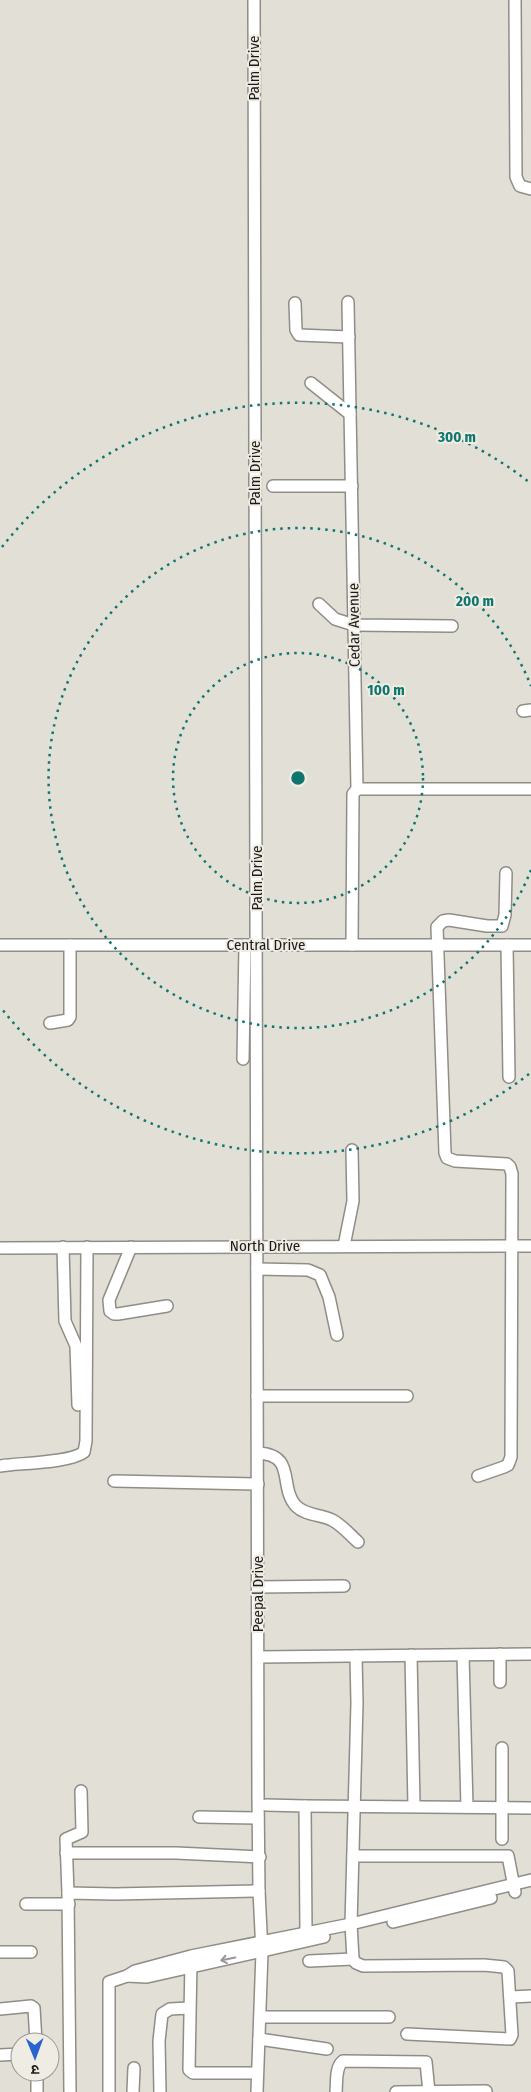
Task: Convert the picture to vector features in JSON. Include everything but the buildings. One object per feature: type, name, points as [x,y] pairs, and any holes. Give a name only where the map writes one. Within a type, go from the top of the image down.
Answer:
[{"type":"street","name":"Palm Drive","points":[[254,0],[256,1246]]},
{"type":"street","points":[[514,0],[516,177],[520,186],[531,189]]},
{"type":"street","name":"Cedar Avenue","points":[[348,302],[357,789],[353,794],[352,946]]},
{"type":"street","points":[[295,303],[296,330],[299,335],[349,337]]},
{"type":"street","points":[[312,383],[350,414]]},
{"type":"street","points":[[273,486],[352,486]]},
{"type":"street","points":[[319,604],[336,619],[354,626],[452,626]]},
{"type":"street","points":[[357,789],[531,789]]},
{"type":"street","points":[[478,1476],[508,1465],[510,1458],[512,1174],[510,1167],[497,1163],[455,1161],[447,1158],[445,1153],[436,928],[443,921],[460,920],[486,926],[502,926],[505,915],[506,873]]},
{"type":"street","name":"Central Drive","points":[[0,945],[531,945]]},
{"type":"street","points":[[50,1022],[68,1020],[70,1017],[70,945]]},
{"type":"street","points":[[243,1059],[245,945]]},
{"type":"street","points":[[507,945],[509,1077]]},
{"type":"street","points":[[344,1246],[353,1201],[352,1150]]},
{"type":"street","name":"Peepal Drive","points":[[256,1246],[259,1657],[258,1818],[262,1947],[257,2092]]},
{"type":"street","name":"North Drive","points":[[0,1248],[531,1246]]},
{"type":"street","points":[[63,1247],[65,1321],[76,1346],[78,1405]]},
{"type":"street","points":[[0,1466],[65,1459],[79,1456],[84,1452],[86,1441],[87,1247]]},
{"type":"street","points":[[130,1247],[109,1300],[110,1311],[118,1314],[167,1306]]},
{"type":"street","points":[[256,1269],[308,1270],[320,1276],[329,1297],[337,1335]]},
{"type":"street","points":[[257,1396],[407,1396]]},
{"type":"street","points":[[258,1453],[272,1455],[283,1465],[292,1498],[296,1505],[307,1513],[328,1518],[337,1523],[358,1542]]},
{"type":"street","points":[[114,1480],[258,1484]]},
{"type":"street","points":[[258,1587],[344,1586]]},
{"type":"street","points":[[500,1654],[500,1682]]},
{"type":"street","points":[[259,1657],[531,1654]]},
{"type":"street","points":[[411,1655],[414,1806]]},
{"type":"street","points":[[463,1655],[467,1807]]},
{"type":"street","points":[[356,1656],[358,1703],[351,1927],[354,1959],[356,1963],[362,1966],[500,1966],[508,1971],[511,1997],[512,2035],[510,2038],[407,2034]]},
{"type":"street","points":[[502,1748],[502,1839]]},
{"type":"street","points":[[70,2092],[69,1898],[66,1853],[67,1838],[82,1832],[81,1791]]},
{"type":"street","points":[[266,1804],[355,1807],[531,1808]]},
{"type":"street","points":[[305,1806],[306,1933]]},
{"type":"street","points":[[199,1817],[258,1818]]},
{"type":"street","points":[[66,1853],[176,1853],[260,1857]]},
{"type":"street","points":[[353,1856],[508,1856],[514,1888]]},
{"type":"street","points":[[109,2092],[109,1982],[135,1971],[191,1962],[351,1927],[514,1888],[531,1880]]},
{"type":"street","points":[[514,1888],[531,1888]]},
{"type":"street","points":[[26,1904],[115,1894],[259,1891]]},
{"type":"street","points":[[262,1947],[306,1933],[351,1927]]},
{"type":"street","points":[[0,1952],[31,1952]]},
{"type":"street","points":[[309,1961],[354,1959]]},
{"type":"street","points":[[191,1962],[189,2008],[191,2033],[189,2068],[191,2072],[257,2074]]},
{"type":"street","points":[[511,1997],[531,1996]]},
{"type":"street","points":[[0,2009],[31,2006],[34,2008],[35,2032]]},
{"type":"street","points":[[160,2092],[159,2041],[162,2014],[170,2009],[189,2008]]},
{"type":"street","points":[[261,2017],[389,2017]]},
{"type":"street","points":[[259,2039],[327,2050]]},
{"type":"street","points":[[336,2092],[340,2063],[353,2061],[426,2062],[429,2092]]},
{"type":"street","points":[[133,2092],[134,2068]]},
{"type":"street","points":[[396,2092],[486,2091]]}]
